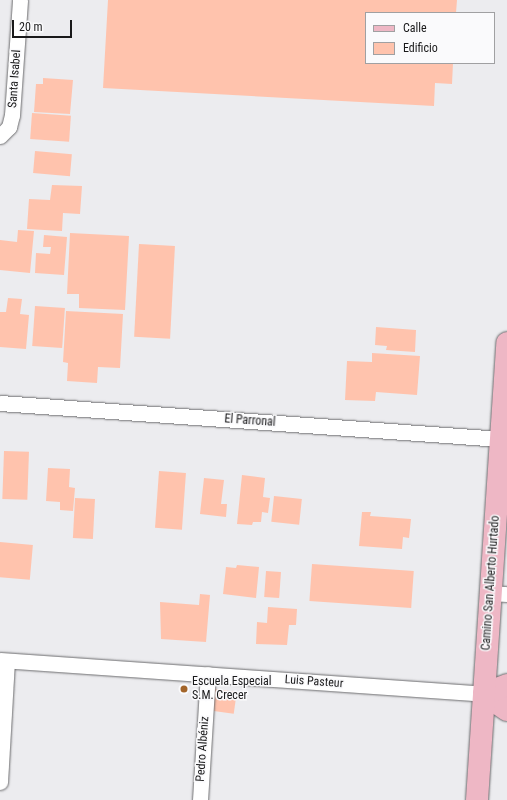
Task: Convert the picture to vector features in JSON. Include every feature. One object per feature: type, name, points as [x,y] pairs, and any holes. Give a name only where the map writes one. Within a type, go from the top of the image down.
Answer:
[{"type":"main road","name":"Camino San Alberto Hurtado","points":[[477,800],[484,694],[499,593],[501,439],[507,343]]},
{"type":"main road","points":[[484,694],[507,685]]},
{"type":"main road","points":[[484,694],[507,710]]},
{"type":"street","name":"Santa Isabel","points":[[2,134],[12,116],[20,0]]},
{"type":"street","name":"El Parronal","points":[[0,403],[501,439]]},
{"type":"street","name":"Luis Pasteur","points":[[4,660],[484,694]]},
{"type":"street","points":[[0,782],[4,660]]},
{"type":"street","name":"Pedro Albéniz","points":[[200,800],[208,674]]},
{"type":"building","points":[[108,0],[457,0],[456,12],[365,12],[365,64],[453,64],[452,84],[435,83],[434,106],[103,88]]},
{"type":"building","points":[[43,78],[73,80],[70,114],[34,112],[36,84],[43,84]]},
{"type":"building","points":[[32,113],[71,116],[69,142],[30,139]]},
{"type":"building","points":[[35,151],[72,154],[70,176],[33,173]]},
{"type":"building","points":[[52,185],[82,186],[80,214],[63,213],[62,231],[27,229],[29,199],[50,200]]},
{"type":"building","points":[[18,230],[34,231],[30,273],[0,270],[0,240],[17,242]]},
{"type":"building","points":[[70,233],[129,236],[125,310],[79,308],[79,294],[67,294]]},
{"type":"building","points":[[44,235],[67,237],[64,275],[35,273],[36,253],[50,254],[51,247],[43,247]]},
{"type":"building","points":[[139,244],[175,246],[170,339],[134,337]]},
{"type":"building","points":[[8,298],[22,299],[20,314],[29,315],[26,349],[0,347],[0,312],[6,312]]},
{"type":"building","points":[[35,306],[65,308],[62,348],[32,346]]},
{"type":"building","points":[[66,311],[123,314],[120,368],[98,367],[97,383],[67,381],[68,363],[63,362]]},
{"type":"building","points":[[376,327],[416,330],[415,352],[386,350],[387,346],[375,345]]},
{"type":"building","points":[[372,353],[420,356],[417,395],[376,392],[375,401],[345,400],[347,361],[372,362]]},
{"type":"building","points":[[4,451],[29,452],[27,500],[2,499]]},
{"type":"building","points":[[48,468],[70,469],[69,487],[75,488],[73,511],[60,510],[60,502],[46,501]]},
{"type":"building","points":[[159,471],[186,473],[182,530],[155,528]]},
{"type":"building","points":[[242,475],[265,478],[263,497],[270,498],[268,513],[262,512],[261,522],[253,522],[252,525],[237,524]]},
{"type":"building","points":[[204,478],[224,480],[221,504],[227,504],[226,517],[200,514]]},
{"type":"building","points":[[274,496],[302,499],[299,525],[271,522]]},
{"type":"building","points":[[75,498],[95,499],[93,539],[73,538]]},
{"type":"building","points":[[362,512],[371,512],[370,516],[411,519],[409,538],[403,537],[402,549],[359,546]]},
{"type":"building","points":[[0,542],[33,545],[30,580],[0,577]]},
{"type":"building","points":[[312,564],[414,571],[411,608],[309,601]]},
{"type":"building","points":[[237,565],[259,567],[256,598],[223,594],[226,567],[236,568]]},
{"type":"building","points":[[266,571],[281,572],[279,598],[264,597]]},
{"type":"building","points":[[200,594],[210,595],[206,642],[161,639],[160,602],[199,605]]},
{"type":"building","points":[[268,607],[297,609],[296,625],[289,625],[287,645],[256,644],[257,622],[267,623]]},
{"type":"building","points":[[215,689],[237,692],[234,714],[212,711]]},
{"type":"place","name":"Escuela Especial S.M. Crecer","points":[[184,689]]}]
